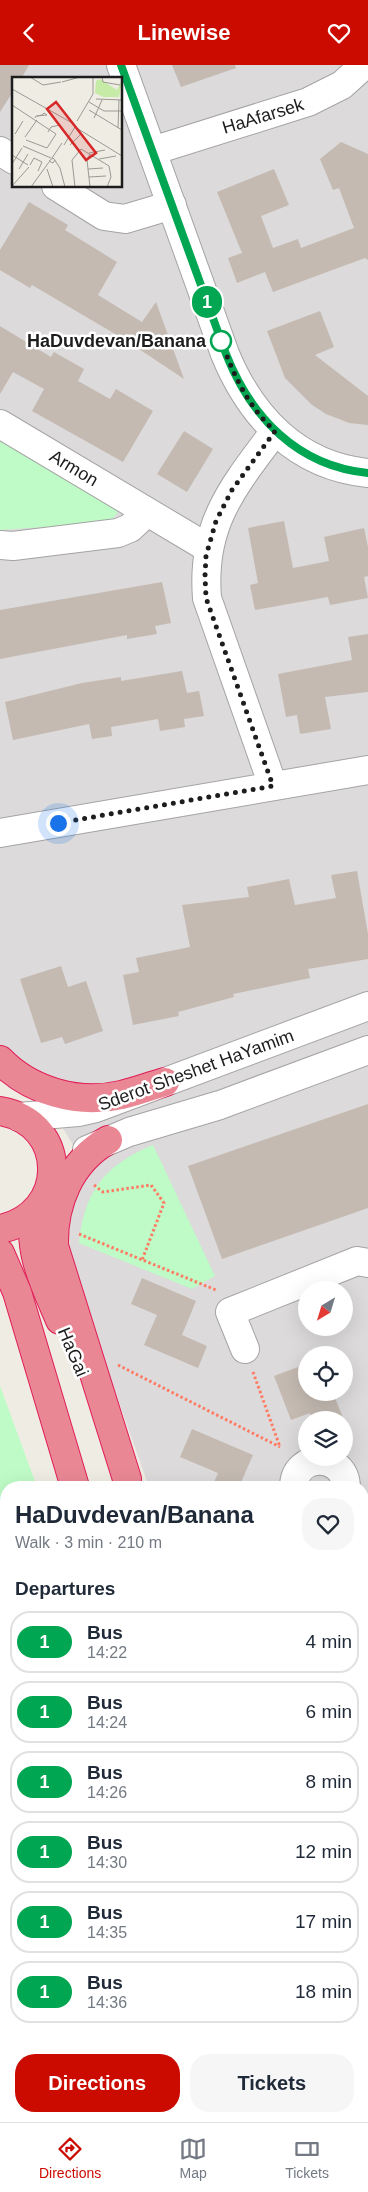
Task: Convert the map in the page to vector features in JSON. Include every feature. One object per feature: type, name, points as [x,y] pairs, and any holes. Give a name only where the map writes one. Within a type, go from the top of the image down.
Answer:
[{"type":"highway","points":[[0,1060],[25,1080],[45,1090],[67,1096],[92,1098],[119,1096],[165,1082]]},
{"type":"highway","points":[[7,1111],[30,1123],[45,1141],[52,1163],[50,1186],[46,1196],[45,1218],[128,1481]]},
{"type":"highway","points":[[0,1229],[22,1222],[45,1218],[60,1198],[74,1171],[94,1148],[108,1140]]},
{"type":"highway","name":"HaGai","points":[[45,1218],[32,1241],[37,1266],[128,1481]]},
{"type":"highway","name":"HaGai","points":[[0,1253],[17,1292],[73,1481]]},
{"type":"highway","points":[[0,1282],[20,1316],[48,1398]]},
{"type":"street","points":[[121,65],[236,379],[250,402],[275,431],[308,454],[331,465],[368,473]]},
{"type":"street","name":"HaAfarsek","points":[[152,151],[308,102],[342,85],[364,65]]},
{"type":"street","points":[[0,151],[12,159]]},
{"type":"street","points":[[58,187],[104,216],[125,219],[172,205]]},
{"type":"street","name":"Armon","points":[[0,424],[208,548]]},
{"type":"street","points":[[273,786],[206,598],[205,576],[208,548],[223,505],[275,431]]},
{"type":"street","points":[[0,545],[13,546],[118,533],[130,528],[147,512]]},
{"type":"street","points":[[0,833],[368,770]]},
{"type":"street","name":"Sderot Sheshet HaYamim","points":[[7,1111],[87,1111],[368,1006]]},
{"type":"street","name":"Sderot Sheshet HaYamim","points":[[50,1186],[73,1159],[108,1140],[220,1105],[368,1050]]},
{"type":"street","points":[[245,1349],[230,1312],[357,1261],[368,1263]]},
{"type":"street","points":[[295,1481],[299,1469],[309,1462],[325,1460],[336,1465],[351,1481]]},
{"type":"path","points":[[74,1171],[103,1192],[151,1185],[164,1203],[142,1260]]},
{"type":"path","points":[[45,1218],[217,1290],[230,1312]]},
{"type":"path","points":[[86,1349],[280,1447]]},
{"type":"path","points":[[245,1349],[292,1481]]},
{"type":"shaded area","points":[[0,65],[368,65],[368,1481],[147,1481],[64,1247],[73,1145],[61,1125],[16,1082],[0,1055]]},
{"type":"green space","points":[[0,440],[119,510],[113,519],[105,523],[0,530]]},
{"type":"green space","points":[[153,1145],[215,1276],[192,1289],[79,1243],[86,1209],[92,1194],[100,1182],[122,1161]]},
{"type":"green space","points":[[0,1386],[35,1481],[0,1481]]},
{"type":"building","points":[[0,65],[29,65],[22,77],[12,77],[12,93],[0,112]]},
{"type":"building","points":[[172,65],[235,65],[236,68],[181,87]]},
{"type":"building","points":[[341,142],[368,154],[368,260],[365,258],[273,292],[265,272],[237,283],[228,258],[242,253],[217,192],[274,169],[289,205],[261,216],[273,248],[298,239],[301,248],[354,228],[339,188],[333,190],[320,159]]},
{"type":"building","points":[[29,202],[68,225],[65,230],[117,262],[98,295],[142,322],[156,302],[184,379],[127,341],[32,285],[30,288],[0,270],[0,250]]},
{"type":"building","points":[[320,311],[334,347],[315,355],[368,396],[368,425],[349,423],[326,414],[312,405],[285,378],[267,331]]},
{"type":"building","points":[[0,326],[51,357],[54,352],[84,369],[78,381],[110,399],[116,389],[153,411],[123,462],[32,411],[44,389],[13,372],[0,394]]},
{"type":"building","points":[[184,431],[213,449],[187,492],[157,474]]},
{"type":"building","points":[[284,521],[293,568],[329,561],[324,537],[364,528],[368,547],[368,576],[364,577],[368,598],[330,605],[328,597],[255,610],[250,585],[258,583],[248,528]]},
{"type":"building","points":[[162,582],[171,623],[155,626],[157,634],[127,639],[127,635],[0,659],[0,610]]},
{"type":"building","points":[[368,634],[368,692],[325,697],[331,729],[300,734],[297,715],[286,717],[278,674],[352,660],[348,637]]},
{"type":"building","points":[[182,671],[187,693],[199,691],[204,716],[184,719],[185,727],[160,731],[158,719],[111,727],[112,736],[92,739],[89,724],[13,740],[5,702],[82,683],[121,677],[121,681]]},
{"type":"building","points":[[357,871],[368,934],[368,959],[308,969],[310,978],[233,994],[234,997],[178,1012],[179,1016],[133,1025],[123,975],[139,972],[136,958],[190,947],[182,905],[249,897],[247,887],[289,879],[295,905],[336,898],[331,875]]},
{"type":"building","points":[[61,966],[68,987],[86,981],[103,1031],[65,1044],[62,1037],[41,1043],[20,979]]},
{"type":"building","points":[[368,1104],[368,1208],[222,1259],[188,1166]]},
{"type":"building","points":[[142,1278],[196,1301],[182,1335],[207,1346],[198,1368],[144,1345],[157,1315],[131,1304]]},
{"type":"building","points":[[298,1367],[298,1401],[336,1401],[340,1411],[298,1411],[298,1417],[291,1420],[274,1376]]},
{"type":"building","points":[[192,1429],[253,1455],[242,1481],[215,1481],[218,1473],[180,1457]]},
{"type":"bus line","name":"1","points":[[121,65],[236,379],[250,402],[267,423],[286,440],[308,454],[331,465],[368,473]]},
{"type":"place","name":"HaDuvdevan/Banana","points":[[221,341]]},
{"type":"route","points":[[58,823],[273,786],[206,598],[206,556],[216,521],[232,490],[275,431],[250,402],[236,379],[219,335],[221,341]]}]
